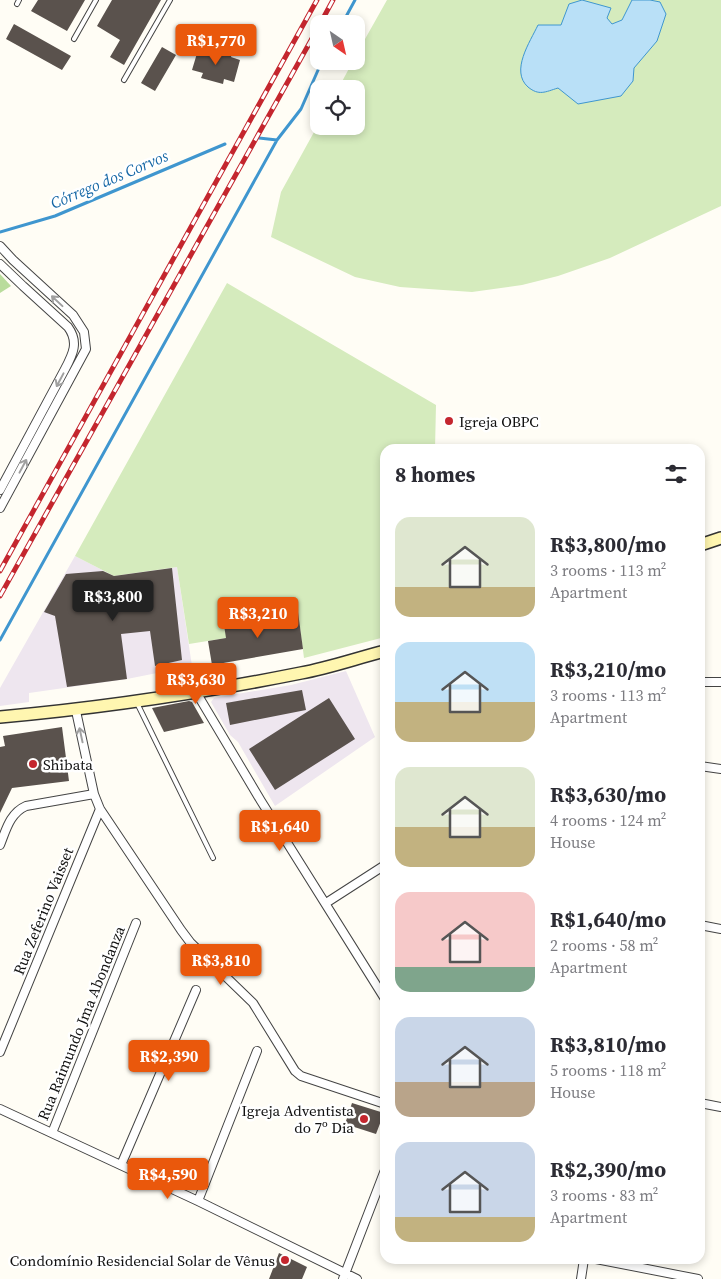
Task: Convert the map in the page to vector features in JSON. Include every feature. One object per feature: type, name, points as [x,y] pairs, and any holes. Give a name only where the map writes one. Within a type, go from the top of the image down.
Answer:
[{"type":"main road","points":[[705,543],[721,538]]},
{"type":"main road","points":[[0,717],[76,711],[196,692],[302,673],[380,652]]},
{"type":"street","points":[[0,246],[73,315],[84,332],[86,349],[0,508]]},
{"type":"street","points":[[0,264],[61,320],[73,334],[75,344],[72,354],[0,490]]},
{"type":"street","points":[[705,682],[721,682]]},
{"type":"street","points":[[196,692],[380,991]]},
{"type":"street","points":[[76,711],[94,794],[100,809],[190,942],[254,1003],[301,1076],[380,1102]]},
{"type":"street","points":[[705,767],[721,769]]},
{"type":"street","points":[[0,845],[10,822],[19,809],[26,806],[94,794]]},
{"type":"street","name":"Rua Zeferino Vaisset","points":[[0,1052],[100,809]]},
{"type":"street","points":[[326,904],[380,868]]},
{"type":"street","name":"Rua Raimundo Jma Abondanza","points":[[52,1133],[136,923]]},
{"type":"street","points":[[705,926],[721,928]]},
{"type":"street","points":[[121,1165],[196,990]]},
{"type":"street","points":[[198,1201],[257,1051]]},
{"type":"street","points":[[705,1104],[721,1107]]},
{"type":"street","points":[[0,1108],[198,1201],[344,1276],[358,1279]]},
{"type":"street","points":[[344,1276],[380,1183]]},
{"type":"street","points":[[581,1279],[583,1264]]},
{"type":"street","points":[[622,1264],[698,1279]]},
{"type":"lane","points":[[74,39],[96,0]]},
{"type":"lane","points":[[124,80],[170,0]]},
{"type":"lane","points":[[136,701],[213,858]]},
{"type":"shaded area","points":[[75,556],[114,576],[177,567],[192,666],[127,679],[29,693],[29,702],[0,706],[0,688]]},
{"type":"shaded area","points":[[346,671],[375,737],[275,806],[238,742],[230,735],[211,702],[214,698],[291,685]]},
{"type":"green space","points":[[387,0],[721,0],[721,206],[610,258],[558,276],[522,285],[472,292],[400,287],[355,277],[271,237],[281,192],[312,135],[365,135],[365,80],[343,80],[348,70],[365,70],[365,39]]},
{"type":"green space","points":[[0,274],[11,286],[0,293]]},
{"type":"green space","points":[[227,283],[436,405],[435,444],[380,444],[380,638],[304,658],[298,612],[226,638],[189,644],[177,567],[114,576],[75,556]]},
{"type":"water","points":[[582,0],[611,8],[607,18],[612,24],[622,20],[632,0],[660,2],[666,14],[657,41],[634,68],[633,81],[621,96],[578,104],[558,88],[542,92],[532,90],[523,80],[521,65],[523,56],[538,25],[561,25],[569,4]]},
{"type":"building","points":[[38,0],[85,0],[67,31],[31,11]]},
{"type":"building","points":[[112,0],[161,0],[124,65],[110,57],[120,40],[97,26]]},
{"type":"building","points":[[14,24],[71,56],[62,70],[6,39]]},
{"type":"building","points":[[162,47],[176,55],[155,91],[141,83]]},
{"type":"building","points":[[209,47],[232,54],[231,57],[240,60],[234,82],[224,79],[223,84],[201,78],[203,73],[192,70],[198,50],[208,52]]},
{"type":"building","points":[[172,568],[182,660],[155,666],[150,631],[121,634],[127,679],[67,687],[55,616],[44,612],[66,574],[103,571],[114,576]]},
{"type":"building","points":[[298,612],[303,649],[212,665],[208,641],[226,638],[224,625]]},
{"type":"building","points":[[302,690],[306,710],[230,725],[226,703]]},
{"type":"building","points":[[329,698],[355,739],[275,790],[249,749]]},
{"type":"building","points":[[192,702],[204,723],[164,732],[152,708]]},
{"type":"building","name":"Shibata","points":[[62,727],[69,781],[12,788],[0,813],[0,747],[5,746],[3,736]]},
{"type":"building","name":"Igreja Adventista do 7º Dia","points":[[352,1103],[380,1112],[380,1124],[376,1134],[345,1124]]},
{"type":"building","name":"Condomínio Residencial Solar de Vênus","points":[[279,1253],[307,1267],[302,1279],[269,1279]]},
{"type":"waterway","points":[[347,15],[355,0]]},
{"type":"waterway","points":[[0,640],[277,140],[301,109],[318,70]]},
{"type":"waterway","name":"Córrego dos Corvos","points":[[259,138],[277,140]]},
{"type":"waterway","name":"Córrego dos Corvos","points":[[0,232],[55,216],[225,144]]},
{"type":"railway","points":[[0,571],[317,0]]},
{"type":"railway","points":[[325,15],[333,0]]},
{"type":"railway","points":[[0,596],[310,42]]},
{"type":"place","name":"Igreja OBPC","points":[[449,421]]},
{"type":"place","name":"Shibata","points":[[33,764]]},
{"type":"place","name":"Igreja Adventista do 7º Dia","points":[[364,1119]]},
{"type":"place","name":"Condomínio Residencial Solar de Vênus","points":[[285,1260]]}]
